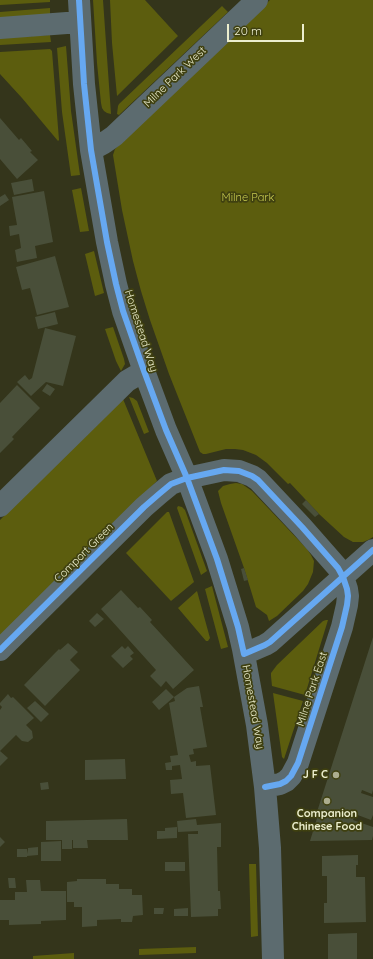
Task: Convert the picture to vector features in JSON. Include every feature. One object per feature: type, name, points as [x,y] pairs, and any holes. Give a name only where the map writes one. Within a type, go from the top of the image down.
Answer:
[{"type":"street","name":"Homestead Way","points":[[79,0],[84,84],[91,150],[110,258],[120,299],[144,371],[166,430],[204,522],[238,627],[244,654],[257,725],[265,787],[270,848],[273,959]]},
{"type":"street","name":"Milne Park West","points":[[91,150],[114,136],[257,0]]},
{"type":"street","points":[[0,28],[80,22]]},
{"type":"street","points":[[0,506],[127,380],[144,371]]},
{"type":"street","name":"Milne Park East","points":[[187,478],[224,470],[239,471],[258,480],[338,568],[347,589],[348,596],[345,616],[298,763],[292,776],[286,781],[280,784],[265,787]]},
{"type":"street","name":"Comport Green","points":[[0,650],[159,494],[171,484],[187,478]]},
{"type":"street","points":[[244,654],[265,646],[270,642],[373,550]]},
{"type":"green space","points":[[0,0],[50,0],[50,2],[0,5]]},
{"type":"green space","points":[[93,0],[103,0],[111,114],[104,111],[101,103]]},
{"type":"green space","points":[[110,0],[145,0],[178,36],[117,96],[112,43]]},
{"type":"green space","name":"Milne Park","points":[[270,0],[373,0],[373,537],[363,542],[353,542],[344,537],[319,514],[290,483],[288,484],[267,463],[256,455],[243,450],[235,449],[226,449],[206,454],[200,452],[169,374],[150,320],[133,261],[122,210],[113,155],[115,149]]},
{"type":"green space","points":[[222,6],[228,12],[119,115],[117,114],[119,104]]},
{"type":"green space","points":[[50,8],[50,15],[0,19],[0,12]]},
{"type":"green space","points":[[50,35],[51,42],[0,45],[0,38]]},
{"type":"green space","points":[[66,46],[71,111],[80,175],[71,176],[62,112],[57,48]]},
{"type":"green space","points":[[50,49],[52,51],[58,141],[0,74],[0,52]]},
{"type":"green space","points":[[81,188],[89,231],[80,232],[72,190]]},
{"type":"green space","points":[[94,251],[104,293],[95,296],[85,254]]},
{"type":"green space","points":[[113,327],[125,364],[121,371],[105,329]]},
{"type":"green space","points":[[129,397],[137,401],[149,432],[144,434]]},
{"type":"green space","points":[[123,399],[157,481],[0,638],[0,520]]},
{"type":"green space","points":[[236,483],[242,484],[252,491],[307,549],[314,561],[313,572],[303,591],[277,616],[269,621],[267,615],[256,607],[218,491],[223,486]]},
{"type":"green space","points":[[178,506],[185,510],[207,571],[201,575],[177,508]]},
{"type":"green space","points":[[167,512],[169,512],[194,582],[171,601],[126,553]]},
{"type":"green space","points":[[212,586],[228,647],[221,649],[205,589]]},
{"type":"green space","points":[[197,591],[210,638],[208,641],[206,641],[178,608]]},
{"type":"green space","points":[[328,620],[305,695],[272,686],[271,673],[277,665],[323,621]]},
{"type":"green space","points":[[273,693],[303,701],[284,759],[282,757]]},
{"type":"green space","points":[[249,864],[256,864],[258,936],[251,937]]},
{"type":"green space","points":[[196,947],[196,953],[139,955],[139,949]]},
{"type":"green space","points":[[74,953],[74,959],[33,959],[33,956]]},
{"type":"building","points":[[0,118],[19,140],[21,138],[32,151],[30,152],[38,160],[17,179],[0,159]]},
{"type":"building","points":[[32,179],[34,191],[14,195],[11,183]]},
{"type":"building","points":[[44,191],[53,242],[35,246],[37,258],[17,262],[15,250],[21,248],[19,234],[10,236],[9,226],[17,225],[12,197]]},
{"type":"building","points":[[5,194],[9,200],[0,206],[0,197]]},
{"type":"building","points":[[55,256],[69,307],[37,315],[30,288],[22,290],[16,267]]},
{"type":"building","points":[[55,312],[58,324],[38,329],[35,317]]},
{"type":"building","points":[[45,328],[76,336],[63,386],[46,382],[31,396],[17,382],[25,375],[29,380],[32,378]]},
{"type":"building","points":[[47,384],[55,389],[50,396],[42,391]]},
{"type":"building","points":[[17,385],[40,408],[12,437],[14,439],[0,453],[0,403]]},
{"type":"building","points":[[306,500],[319,514],[315,517],[302,504]]},
{"type":"building","points":[[244,568],[248,580],[244,581],[241,569]]},
{"type":"building","points":[[121,590],[152,620],[150,622],[194,670],[173,689],[166,681],[161,687],[150,676],[156,670],[101,609]]},
{"type":"building","points":[[97,613],[104,619],[95,627],[89,621]]},
{"type":"building","points":[[373,637],[373,790],[372,794],[362,790],[361,793],[373,797],[373,815],[371,820],[355,814],[353,820],[373,827],[372,840],[310,841],[318,815],[316,815]]},
{"type":"building","points":[[68,643],[78,652],[70,660],[80,670],[45,706],[24,685],[59,649],[60,650]]},
{"type":"building","points":[[122,646],[125,649],[128,646],[134,653],[130,656],[133,659],[123,668],[111,656]]},
{"type":"building","points":[[199,686],[203,707],[200,707],[207,747],[193,749],[194,754],[189,755],[191,762],[196,761],[196,766],[210,765],[216,815],[186,818],[183,793],[171,794],[170,780],[182,779],[180,765],[172,766],[172,770],[166,770],[165,763],[171,762],[170,756],[178,755],[169,703],[175,701],[174,697],[187,688]]},
{"type":"building","points":[[166,689],[174,697],[159,710],[152,702]]},
{"type":"building","points":[[8,694],[34,718],[26,725],[32,731],[33,738],[28,742],[22,741],[16,735],[0,751],[0,710],[2,707],[0,703]]},
{"type":"building","points":[[35,701],[49,714],[41,722],[27,708]]},
{"type":"building","points":[[0,751],[8,758],[0,766]]},
{"type":"building","points":[[125,759],[126,779],[85,780],[85,760]]},
{"type":"building","points":[[48,782],[49,789],[41,790],[40,783]]},
{"type":"building","points":[[127,819],[128,840],[87,840],[88,848],[73,848],[72,840],[72,849],[62,849],[62,840],[46,840],[46,821]]},
{"type":"building","points":[[196,819],[197,825],[221,823],[221,847],[217,847],[218,891],[220,891],[221,909],[218,909],[218,916],[191,917],[188,834],[198,834],[198,831],[178,832],[177,821]]},
{"type":"building","points":[[177,827],[177,838],[157,839],[157,831],[165,831],[165,828]]},
{"type":"building","points":[[0,837],[5,842],[0,847]]},
{"type":"building","points":[[61,841],[61,861],[41,861],[41,842]]},
{"type":"building","points":[[38,847],[38,855],[17,857],[17,849],[27,849],[28,854],[28,848]]},
{"type":"building","points":[[358,855],[356,877],[365,877],[366,922],[324,923],[324,903],[327,903],[327,876],[322,876],[322,856]]},
{"type":"building","points":[[165,862],[185,862],[185,871],[165,871]]},
{"type":"building","points":[[8,878],[15,878],[16,888],[9,888]]},
{"type":"building","points":[[77,879],[106,879],[106,884],[119,884],[119,889],[132,889],[132,895],[142,895],[143,915],[133,916],[132,922],[121,922],[121,919],[97,920],[97,926],[82,927],[82,907],[74,907],[74,902],[67,902],[67,882],[77,881]]},
{"type":"building","points":[[26,880],[40,880],[41,891],[66,891],[66,920],[41,921],[41,924],[9,925],[9,920],[0,920],[0,900],[15,900],[15,892],[27,892]]},
{"type":"building","points":[[154,908],[164,908],[163,914],[154,914]]},
{"type":"building","points":[[188,908],[188,916],[174,916],[174,909]]},
{"type":"building","points":[[357,933],[357,959],[328,959],[328,934]]},
{"type":"cycle path","points":[[79,0],[84,84],[91,150],[116,284],[123,311],[144,371],[166,430],[187,478],[217,559],[238,627],[244,654],[270,642],[373,550]]},
{"type":"cycle path","points":[[0,650],[144,507],[171,484],[187,478],[224,470],[239,471],[252,476],[258,480],[302,527],[338,568],[343,577],[348,596],[342,627],[298,763],[291,776],[286,781],[280,784],[265,787]]},
{"type":"place","name":"J F C","points":[[336,775]]},
{"type":"place","name":"Companion Chinese Food","points":[[327,801]]}]
